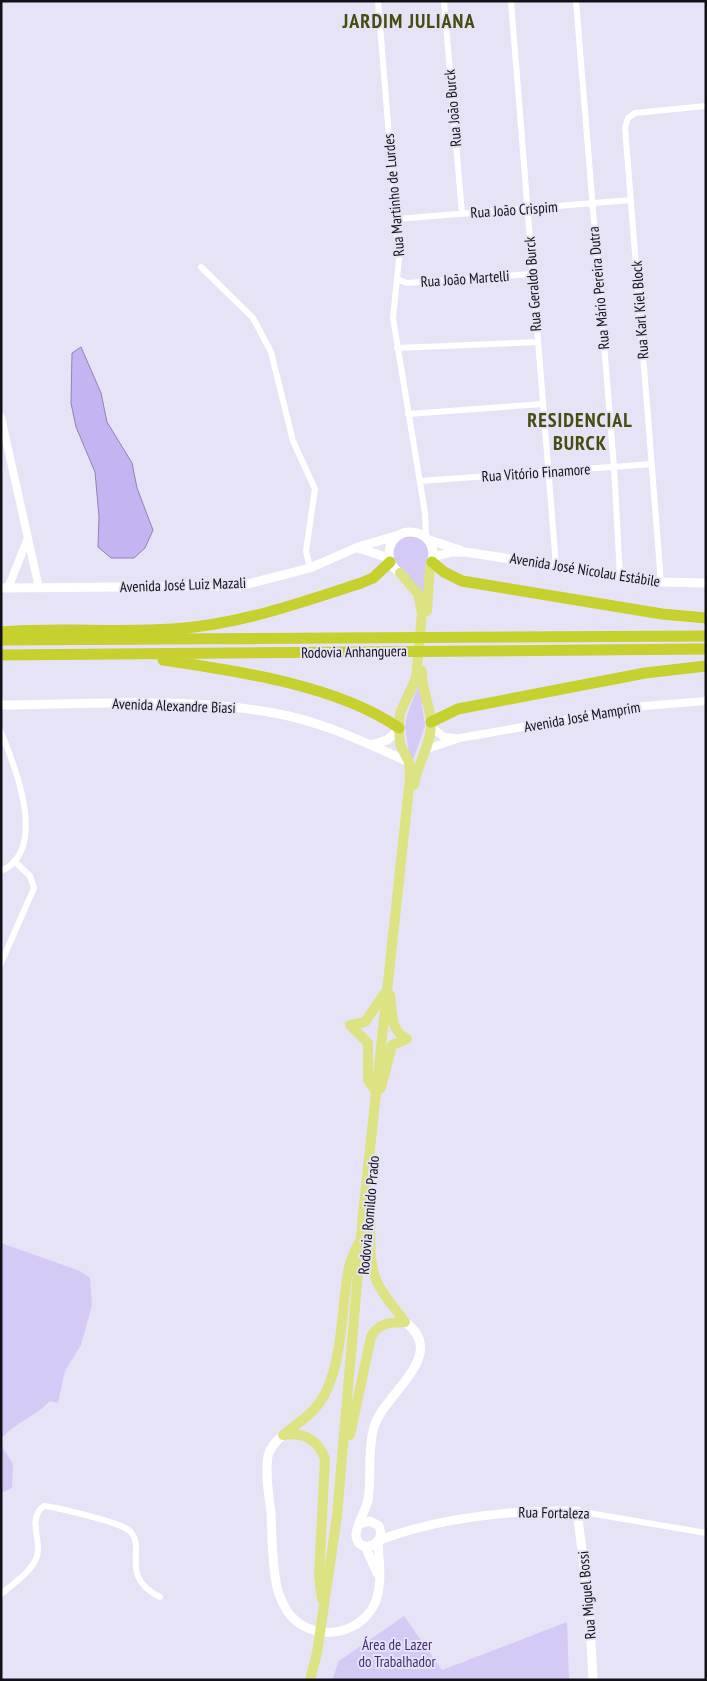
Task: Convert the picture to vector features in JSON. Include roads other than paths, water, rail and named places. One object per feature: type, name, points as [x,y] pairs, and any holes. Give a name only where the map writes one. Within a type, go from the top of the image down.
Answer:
[{"type":"highway","points":[[1,632],[174,629],[264,615],[373,578],[390,560]]},
{"type":"highway","points":[[432,561],[444,572],[462,580],[662,614],[706,618]]},
{"type":"highway","name":"Rodovia Anhanguera","points":[[1,640],[706,636]]},
{"type":"highway","name":"Rodovia Anhanguera","points":[[1,655],[706,649]]},
{"type":"highway","points":[[127,655],[237,672],[332,695],[366,708],[399,729]]},
{"type":"highway","points":[[431,724],[458,709],[645,673],[706,666]]},
{"type":"main road","name":"Avenida José Luiz Mazali","points":[[5,588],[240,586],[310,568],[358,548],[408,531],[417,532],[427,538]]},
{"type":"main road","points":[[390,560],[390,545],[399,535]]},
{"type":"main road","name":"Avenida José Nicolau Estábile","points":[[427,538],[465,552]]},
{"type":"main road","points":[[427,538],[432,561],[424,615],[419,678],[431,724]]},
{"type":"main road","points":[[358,548],[390,560],[418,594],[424,615]]},
{"type":"main road","name":"Avenida José Nicolau Estábile","points":[[432,561],[452,552],[465,552],[661,582],[706,584]]},
{"type":"main road","points":[[409,762],[400,744],[400,713],[419,678]]},
{"type":"main road","name":"Avenida Alexandre Biasi","points":[[1,704],[197,704],[236,707],[276,713],[352,736],[409,762]]},
{"type":"main road","name":"Rodovia Romildo Prado","points":[[388,993],[415,777],[431,724]]},
{"type":"main road","points":[[370,745],[387,740],[399,729]]},
{"type":"main road","name":"Rodovia Romildo Prado","points":[[310,1680],[317,1653],[337,1516],[362,1234],[410,778],[409,762]]},
{"type":"main road","points":[[378,1092],[392,1045],[407,1039],[398,1034],[394,1027],[388,993]]},
{"type":"main road","points":[[378,1092],[368,1080],[368,1043],[350,1025],[365,1022],[388,993]]},
{"type":"main road","name":"Rodovia Romildo Prado","points":[[314,1680],[332,1599],[348,1446],[378,1092]]},
{"type":"main road","points":[[370,1200],[372,1264],[377,1282],[387,1299],[405,1322],[417,1333],[422,1352],[415,1368],[381,1410],[373,1428],[368,1500],[356,1530],[356,1537],[359,1543],[365,1546],[371,1547],[379,1541]]},
{"type":"main road","points":[[362,1234],[348,1270],[343,1316],[328,1389],[314,1409],[275,1443],[268,1457],[276,1582],[282,1602],[288,1612],[303,1625],[322,1632],[340,1632],[356,1626],[364,1619],[375,1602],[380,1577],[379,1541],[377,1524],[368,1500]]},
{"type":"main road","points":[[348,1446],[371,1337],[379,1326],[394,1322],[405,1322]]},
{"type":"main road","points":[[283,1435],[302,1435],[310,1438],[317,1443],[325,1459],[319,1576],[323,1612]]},
{"type":"main road","name":"Rua Fortaleza","points":[[379,1541],[402,1532],[507,1513],[577,1511]]},
{"type":"main road","name":"Rua Miguel Bossi","points":[[577,1511],[589,1606],[593,1680]]},
{"type":"main road","points":[[360,1524],[370,1521],[377,1524]]},
{"type":"main road","name":"Rua Fortaleza","points":[[377,1524],[402,1532]]},
{"type":"main road","points":[[365,1546],[380,1577]]},
{"type":"street","name":"Rua Martinho de Lurdes","points":[[378,1],[400,259],[393,305],[397,348],[420,481],[427,538]]},
{"type":"street","name":"Rua João Burck","points":[[444,1],[462,214]]},
{"type":"street","name":"Rua Geraldo Burck","points":[[511,1],[556,566]]},
{"type":"street","name":"Rua Mário Pereira Dutra","points":[[576,1],[614,467],[620,576]]},
{"type":"street","name":"Rua Karl Kiel Block","points":[[661,582],[631,200],[624,134],[628,118],[635,113],[706,106]]},
{"type":"street","name":"Rua João Crispim","points":[[397,219],[527,210],[631,200]]},
{"type":"street","points":[[201,267],[253,318],[271,352],[293,441],[315,489],[306,551],[310,568]]},
{"type":"street","name":"Rua João Martelli","points":[[398,279],[406,284],[533,274]]},
{"type":"street","points":[[397,348],[537,342]]},
{"type":"street","points":[[408,414],[543,404]]},
{"type":"street","points":[[1,418],[39,588]]},
{"type":"street","name":"Rua Vitório Finamore","points":[[420,481],[652,464]]},
{"type":"street","points":[[5,588],[28,537]]},
{"type":"street","name":"Avenida José Mamprim","points":[[424,750],[460,738],[644,706],[706,701]]},
{"type":"street","name":"Avenida José Mamprim","points":[[431,724],[444,737],[460,738]]},
{"type":"street","points":[[1,732],[18,776],[25,817],[25,837],[21,851],[14,861],[1,871]]},
{"type":"street","points":[[1,963],[34,888],[30,876],[14,861]]},
{"type":"street","points":[[2,1594],[36,1561],[39,1553],[35,1517],[44,1506],[102,1520],[129,1530],[134,1537],[139,1580],[147,1590],[160,1597]]},
{"type":"street","name":"Rua Fortaleza","points":[[577,1511],[706,1533]]},
{"type":"district","name":"JARDIM JULIANA","points":[[409,21]]},
{"type":"district","name":"RESIDENCIAL BURCK","points":[[580,432]]},
{"type":"park label","name":"Área de Lazer do Trabalhador","points":[[397,1654]]}]
